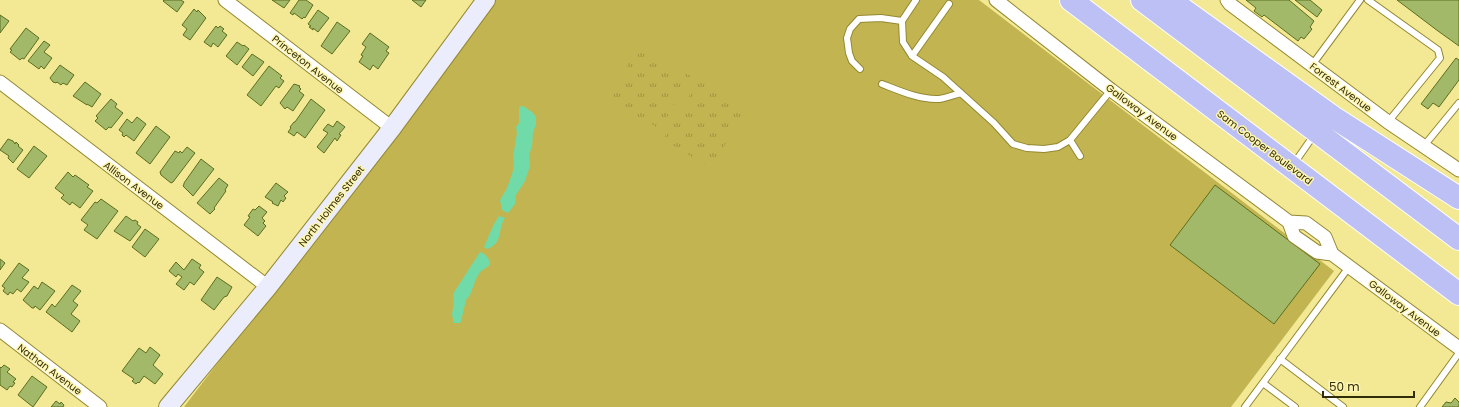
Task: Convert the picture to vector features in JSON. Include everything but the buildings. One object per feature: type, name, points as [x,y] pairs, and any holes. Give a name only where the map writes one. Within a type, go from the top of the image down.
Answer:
[{"type":"highway","name":"Sam Cooper Boulevard","points":[[1071,0],[1459,294]]},
{"type":"highway","points":[[1142,0],[1459,239]]},
{"type":"highway","points":[[1170,0],[1333,117],[1459,198]]},
{"type":"main road","name":"North Holmes Street","points":[[168,407],[268,287],[392,128],[486,0]]},
{"type":"street","name":"Princeton Avenue","points":[[225,0],[392,128]]},
{"type":"street","name":"Galloway Avenue","points":[[996,0],[1111,90],[1289,222],[1306,223],[1325,237],[1332,254],[1459,348]]},
{"type":"street","name":"Forrest Avenue","points":[[1227,0],[1230,4],[1388,122],[1459,170]]},
{"type":"street","name":"Allison Avenue","points":[[0,82],[268,287]]},
{"type":"street","name":"Nathan Avenue","points":[[0,330],[100,407]]},
{"type":"lane","points":[[916,0],[902,21],[903,42],[912,56],[942,77],[961,93],[994,123],[1013,144],[1027,148],[1044,149],[1058,147],[1070,140],[1111,90]]},
{"type":"lane","points":[[1312,64],[1360,0]]},
{"type":"lane","points":[[1368,0],[1438,50],[1440,58],[1388,122]]},
{"type":"lane","points":[[912,56],[949,4]]},
{"type":"lane","points":[[860,69],[852,61],[849,53],[847,38],[850,28],[859,19],[881,18],[902,21]]},
{"type":"lane","points":[[882,84],[908,94],[939,99],[961,93]]},
{"type":"lane","points":[[1424,147],[1459,104]]},
{"type":"lane","points":[[1291,167],[1317,132]]},
{"type":"lane","points":[[1070,140],[1080,156]]},
{"type":"lane","points":[[1245,407],[1349,267]]},
{"type":"lane","points":[[1420,407],[1459,353]]},
{"type":"lane","points":[[1280,359],[1343,407]]},
{"type":"lane","points":[[1263,383],[1295,407]]},
{"type":"green space","points":[[495,0],[979,0],[1334,271],[1231,407],[184,407]]},
{"type":"green space","points":[[639,46],[691,76],[660,129],[607,99]]},
{"type":"green space","points":[[699,79],[747,107],[711,169],[663,139]]},
{"type":"shaded area","points":[[523,106],[532,112],[536,117],[536,125],[533,132],[532,147],[529,154],[530,166],[525,181],[516,195],[515,204],[508,213],[502,210],[500,200],[507,188],[513,171],[513,157],[517,133],[516,127],[519,123],[519,107]]},
{"type":"shaded area","points":[[499,216],[505,218],[498,239],[496,243],[487,249],[484,247]]},
{"type":"shaded area","points":[[480,252],[487,257],[490,265],[480,272],[476,279],[470,295],[466,300],[460,323],[454,323],[452,315],[454,301],[453,294]]}]
